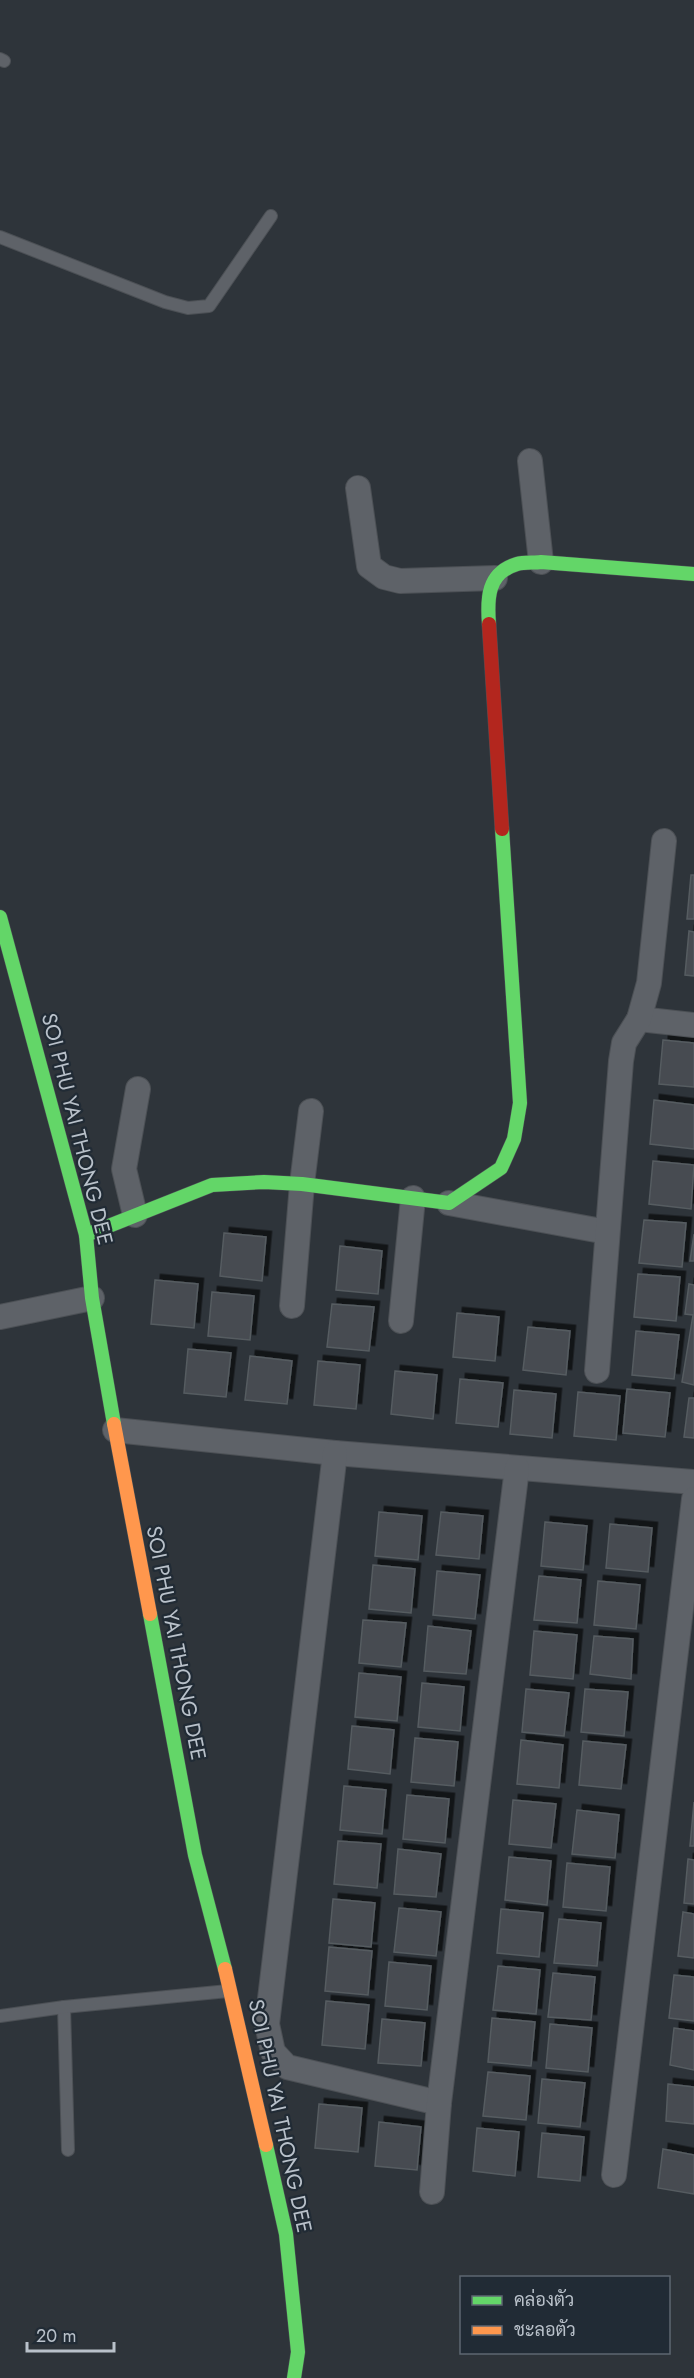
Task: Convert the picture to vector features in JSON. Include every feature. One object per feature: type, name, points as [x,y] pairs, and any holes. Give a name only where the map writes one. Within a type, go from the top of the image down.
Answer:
[{"type":"street","points":[[530,460],[541,562]]},
{"type":"street","points":[[358,488],[369,566],[384,577],[400,581],[495,578],[516,564],[541,562],[694,574]]},
{"type":"street","points":[[449,1203],[501,1168],[514,1139],[520,1103],[487,598],[495,578]]},
{"type":"street","points":[[597,1371],[621,1060],[624,1043],[639,1020],[649,983],[664,842]]},
{"type":"street","name":"SOI PHU YAI THONG DEE","points":[[0,917],[86,1235],[92,1299],[115,1430],[195,1855],[231,1991],[286,2234],[298,2352],[294,2378]]},
{"type":"street","points":[[639,1020],[694,1026]]},
{"type":"street","points":[[135,1215],[124,1169],[138,1089]]},
{"type":"street","points":[[292,1306],[302,1184],[311,1111]]},
{"type":"street","points":[[86,1235],[212,1185],[264,1182],[302,1184],[449,1203],[607,1232]]},
{"type":"street","points":[[401,1322],[413,1198]]},
{"type":"street","points":[[0,1317],[92,1299]]},
{"type":"street","points":[[115,1430],[335,1453],[694,1482]]},
{"type":"street","points":[[335,1453],[267,2024],[273,2052],[286,2067],[439,2103]]},
{"type":"street","points":[[432,2192],[439,2103],[517,1468]]},
{"type":"street","points":[[614,2175],[694,1499]]},
{"type":"lane","points":[[0,237],[165,302],[188,308],[209,306],[271,216]]},
{"type":"lane","points":[[0,2016],[63,2007],[231,1991]]},
{"type":"lane","points":[[63,2007],[68,2150]]},
{"type":"building","points":[[691,875],[694,875],[694,919],[687,919]]},
{"type":"building","points":[[689,931],[694,932],[694,976],[685,975]]},
{"type":"building","points":[[663,1040],[694,1043],[694,1087],[659,1084]]},
{"type":"building","points":[[654,1100],[694,1105],[694,1149],[650,1144]]},
{"type":"building","points":[[653,1161],[694,1165],[691,1209],[649,1204]]},
{"type":"building","points":[[644,1220],[686,1223],[682,1267],[639,1263]]},
{"type":"building","points":[[224,1233],[266,1237],[262,1281],[220,1276]]},
{"type":"building","points":[[694,1234],[694,1261],[690,1261]]},
{"type":"building","points":[[340,1246],[382,1251],[378,1294],[336,1290]]},
{"type":"building","points":[[638,1274],[680,1277],[676,1321],[634,1317]]},
{"type":"building","points":[[155,1280],[198,1284],[194,1328],[151,1324]]},
{"type":"building","points":[[689,1284],[694,1285],[694,1385],[682,1382],[693,1315],[685,1314]]},
{"type":"building","points":[[212,1292],[254,1296],[250,1340],[208,1336]]},
{"type":"building","points":[[332,1304],[374,1307],[369,1351],[327,1347]]},
{"type":"building","points":[[457,1313],[499,1317],[495,1361],[453,1357]]},
{"type":"building","points":[[528,1327],[570,1331],[566,1375],[523,1370]]},
{"type":"building","points":[[636,1331],[679,1335],[674,1379],[632,1375]]},
{"type":"building","points":[[188,1349],[231,1353],[226,1397],[184,1393]]},
{"type":"building","points":[[250,1356],[292,1361],[287,1404],[245,1400]]},
{"type":"building","points":[[318,1361],[360,1365],[356,1409],[314,1405]]},
{"type":"building","points":[[395,1371],[437,1375],[433,1419],[391,1414]]},
{"type":"building","points":[[460,1379],[503,1383],[498,1427],[456,1423]]},
{"type":"building","points":[[627,1389],[670,1393],[665,1437],[623,1433]]},
{"type":"building","points":[[514,1390],[556,1394],[552,1438],[510,1434]]},
{"type":"building","points":[[578,1392],[620,1396],[616,1440],[574,1436]]},
{"type":"building","points":[[689,1398],[694,1398],[694,1438],[684,1437]]},
{"type":"building","points":[[379,1512],[422,1516],[418,1560],[375,1556]]},
{"type":"building","points":[[441,1512],[483,1516],[479,1559],[436,1555]]},
{"type":"building","points":[[545,1522],[587,1526],[583,1570],[541,1566]]},
{"type":"building","points":[[610,1524],[652,1528],[648,1572],[606,1568]]},
{"type":"building","points":[[373,1565],[415,1569],[411,1613],[369,1609]]},
{"type":"building","points":[[437,1571],[480,1575],[475,1619],[433,1615]]},
{"type":"building","points":[[539,1576],[581,1580],[577,1623],[534,1620]]},
{"type":"building","points":[[598,1581],[640,1585],[636,1629],[594,1625]]},
{"type":"building","points":[[363,1620],[406,1623],[401,1667],[359,1663]]},
{"type":"building","points":[[428,1626],[471,1631],[466,1674],[424,1671]]},
{"type":"building","points":[[534,1631],[577,1635],[573,1679],[530,1675]]},
{"type":"building","points":[[594,1636],[633,1639],[631,1679],[590,1674]]},
{"type":"building","points":[[359,1673],[401,1677],[397,1721],[355,1717]]},
{"type":"building","points":[[422,1683],[464,1687],[460,1731],[418,1727]]},
{"type":"building","points":[[526,1689],[569,1693],[564,1736],[522,1732]]},
{"type":"building","points":[[585,1689],[628,1692],[624,1736],[581,1732]]},
{"type":"building","points":[[352,1726],[394,1730],[390,1774],[348,1769]]},
{"type":"building","points":[[415,1738],[458,1742],[454,1786],[411,1782]]},
{"type":"building","points":[[521,1740],[563,1745],[559,1788],[517,1784]]},
{"type":"building","points":[[583,1741],[626,1745],[621,1789],[579,1785]]},
{"type":"building","points":[[344,1786],[386,1790],[382,1834],[340,1830]]},
{"type":"building","points":[[407,1795],[449,1799],[445,1843],[403,1839]]},
{"type":"building","points":[[513,1800],[556,1804],[551,1848],[509,1844]]},
{"type":"building","points":[[694,1802],[694,1846],[690,1846]]},
{"type":"building","points":[[577,1810],[619,1815],[615,1858],[572,1854]]},
{"type":"building","points":[[338,1841],[381,1844],[377,1888],[334,1884]]},
{"type":"building","points":[[398,1849],[441,1854],[436,1897],[394,1894]]},
{"type":"building","points":[[509,1857],[551,1861],[547,1905],[505,1900]]},
{"type":"building","points":[[688,1859],[694,1860],[694,1904],[684,1903]]},
{"type":"building","points":[[567,1863],[610,1867],[606,1911],[563,1907]]},
{"type":"building","points":[[333,1899],[375,1903],[371,1947],[329,1943]]},
{"type":"building","points":[[399,1908],[441,1912],[436,1956],[394,1952]]},
{"type":"building","points":[[501,1909],[543,1913],[539,1957],[497,1953]]},
{"type":"building","points":[[683,1912],[694,1914],[694,1958],[678,1956]]},
{"type":"building","points":[[559,1919],[601,1923],[597,1966],[554,1963]]},
{"type":"building","points":[[329,1947],[372,1951],[368,1995],[325,1991]]},
{"type":"building","points":[[389,1962],[431,1966],[427,2010],[385,2006]]},
{"type":"building","points":[[498,1966],[540,1970],[536,2014],[493,2010]]},
{"type":"building","points":[[553,1973],[595,1977],[591,2020],[548,2017]]},
{"type":"building","points":[[674,1975],[694,1977],[694,2021],[669,2018]]},
{"type":"building","points":[[326,2001],[369,2005],[365,2049],[322,2045]]},
{"type":"building","points":[[492,2018],[535,2022],[531,2066],[488,2062]]},
{"type":"building","points":[[382,2019],[425,2023],[421,2066],[378,2063]]},
{"type":"building","points":[[550,2024],[592,2028],[588,2072],[546,2068]]},
{"type":"building","points":[[674,2028],[694,2031],[694,2070],[670,2065]]},
{"type":"building","points":[[488,2072],[530,2076],[526,2120],[483,2116]]},
{"type":"building","points":[[542,2079],[585,2083],[580,2127],[538,2123]]},
{"type":"building","points":[[668,2084],[694,2087],[694,2124],[666,2121]]},
{"type":"building","points":[[319,2104],[362,2108],[358,2152],[315,2148]]},
{"type":"building","points":[[379,2122],[421,2127],[417,2170],[375,2166]]},
{"type":"building","points":[[477,2128],[519,2132],[515,2176],[473,2171]]},
{"type":"building","points":[[542,2133],[584,2137],[580,2181],[538,2177]]},
{"type":"building","points":[[663,2149],[694,2155],[694,2194],[658,2188]]},
{"type":"traffic: fast","points":[[489,624],[489,596],[494,580],[507,568],[517,564],[541,562],[694,574]]},
{"type":"traffic: fast","points":[[86,1235],[212,1185],[264,1182],[302,1184],[449,1203],[501,1168],[514,1139],[520,1103],[502,829]]},
{"type":"traffic: fast","points":[[0,917],[86,1235],[92,1298],[114,1424]]},
{"type":"traffic: fast","points":[[150,1614],[195,1855],[225,1969]]},
{"type":"traffic: fast","points":[[266,2145],[286,2234],[298,2352],[294,2378]]},
{"type":"traffic: slow","points":[[114,1424],[150,1614]]},
{"type":"traffic: slow","points":[[225,1969],[266,2145]]},
{"type":"traffic: jam","points":[[489,624],[502,829]]}]
